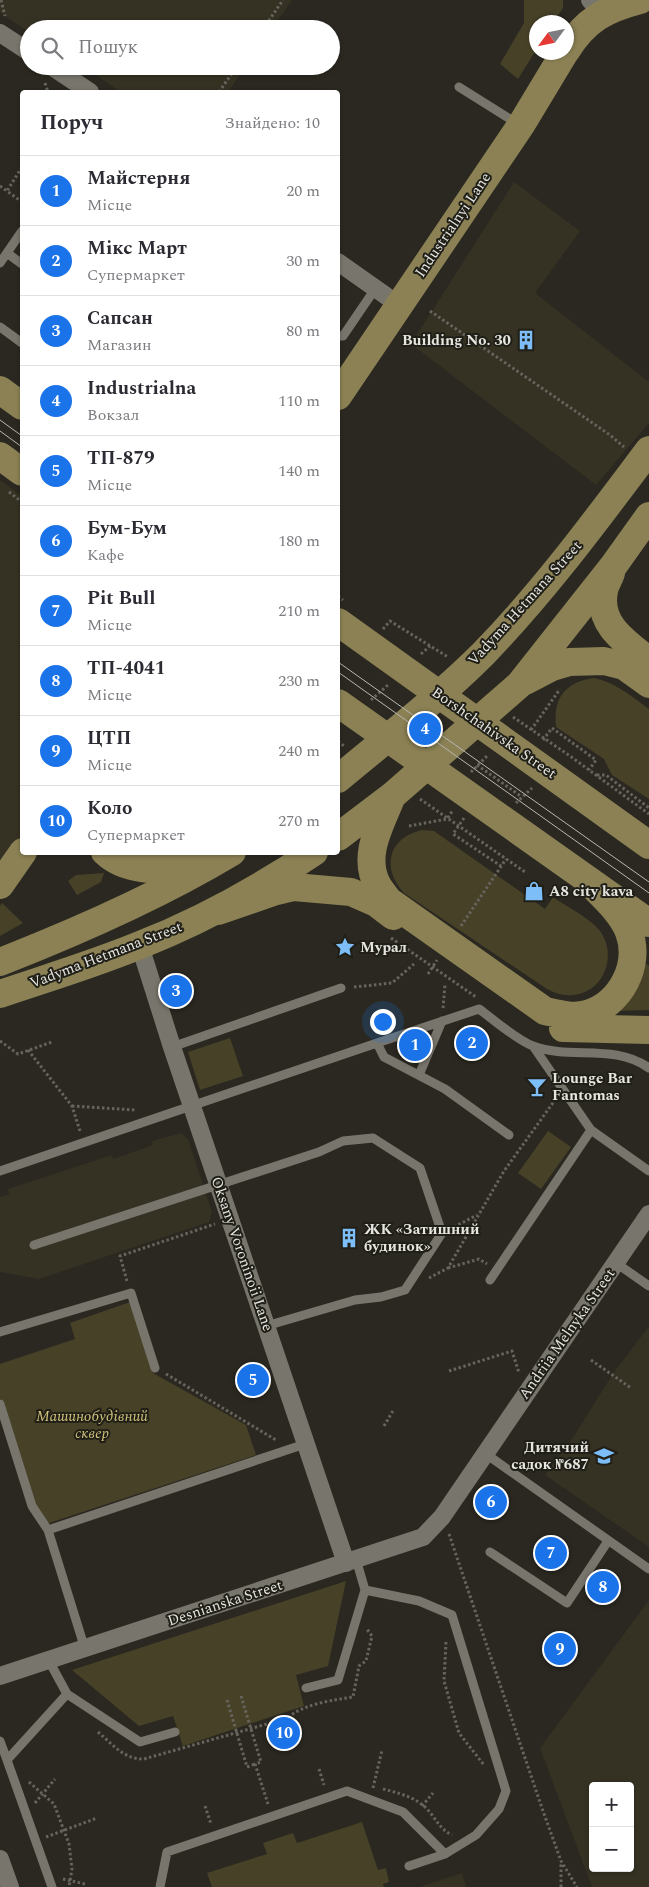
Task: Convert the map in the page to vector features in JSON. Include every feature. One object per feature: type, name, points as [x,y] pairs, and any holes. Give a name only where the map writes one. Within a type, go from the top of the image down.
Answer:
[{"type":"main road","name":"Industrialnyi Lane","points":[[574,42],[590,22],[596,6],[616,6],[640,0]]},
{"type":"main road","name":"Industrialnyi Lane","points":[[340,393],[521,125],[561,60]]},
{"type":"main road","points":[[0,390],[20,405]]},
{"type":"main road","name":"Vadyma Hetmana Street","points":[[340,777],[424,707],[483,653],[584,537],[637,448]]},
{"type":"main road","points":[[0,456],[15,482]]},
{"type":"main road","points":[[340,835],[392,796],[520,684],[614,565],[649,516]]},
{"type":"main road","points":[[614,565],[604,592],[604,609],[608,623],[618,637],[649,661]]},
{"type":"main road","name":"Borshchahivska Street","points":[[340,623],[377,638],[649,846]]},
{"type":"main road","points":[[520,684],[552,667],[569,662],[588,661],[610,661],[624,666],[649,684]]},
{"type":"main road","points":[[340,704],[505,813],[586,878],[649,923]]},
{"type":"main road","points":[[392,796],[371,851],[373,875],[389,902],[545,1011],[565,1016],[586,1014],[605,1006],[620,991],[630,973],[633,952],[629,931],[618,913],[586,878]]},
{"type":"main road","points":[[108,855],[132,867],[209,866]]},
{"type":"main road","name":"Vadyma Hetmana Street","points":[[0,962],[75,932],[209,866],[227,855]]},
{"type":"main road","name":"Vadyma Hetmana Street","points":[[0,994],[140,946],[218,911],[310,855]]},
{"type":"main road","points":[[218,911],[273,892],[294,887],[351,892],[376,903],[531,1019],[552,1028],[649,1030]]},
{"type":"street","points":[[2,25],[20,43]]},
{"type":"street","points":[[64,75],[87,90]]},
{"type":"street","points":[[340,263],[399,305]]},
{"type":"street","name":"Oksany Voroninoii Lane","points":[[140,946],[266,1326],[298,1447],[351,1561]]},
{"type":"street","name":"Andriia Melnyka Street","points":[[442,1517],[649,1214]]},
{"type":"street","name":"Desnianska Street","points":[[0,1676],[423,1536],[442,1517]]},
{"type":"street","points":[[0,1859],[10,1887]]},
{"type":"lane","points":[[459,87],[521,125]]},
{"type":"lane","points":[[0,263],[20,234]]},
{"type":"lane","points":[[7,253],[20,263]]},
{"type":"lane","points":[[340,336],[343,336],[375,289]]},
{"type":"lane","points":[[0,327],[20,342]]},
{"type":"lane","points":[[172,1046],[341,988]]},
{"type":"lane","points":[[0,1171],[479,1009],[533,1046],[591,1130],[649,1170]]},
{"type":"lane","points":[[420,1075],[442,1021]]},
{"type":"lane","points":[[376,1043],[384,1057],[445,1089],[509,1135]]},
{"type":"lane","points":[[533,1046],[559,1052],[609,1052],[639,1060],[649,1068]]},
{"type":"lane","points":[[490,1280],[591,1130]]},
{"type":"lane","points":[[34,1245],[319,1152],[343,1141],[373,1138],[420,1168],[442,1233],[405,1290],[381,1297],[355,1300],[266,1326]]},
{"type":"lane","points":[[616,1263],[649,1286]]},
{"type":"lane","points":[[0,1332],[131,1293],[155,1368]]},
{"type":"lane","points":[[0,1404],[32,1506],[48,1530],[85,1649]]},
{"type":"lane","points":[[48,1530],[298,1447]]},
{"type":"lane","points":[[486,1454],[649,1570]]},
{"type":"lane","points":[[490,1552],[567,1604],[608,1541]]},
{"type":"lane","points":[[306,1688],[338,1680],[365,1590],[351,1561]]},
{"type":"lane","points":[[365,1590],[418,1601],[452,1615],[506,1791],[500,1809],[476,1835],[446,1854],[409,1866]]},
{"type":"lane","points":[[49,1661],[67,1694],[140,1742],[175,1732]]},
{"type":"lane","points":[[7,1760],[67,1694]]},
{"type":"lane","points":[[0,1742],[52,1887]]},
{"type":"lane","points":[[160,1887],[167,1852],[348,1791],[403,1812],[446,1854]]},
{"type":"path","points":[[0,0],[2,25]]},
{"type":"path","points":[[270,20],[284,0]]},
{"type":"path","points":[[220,90],[231,75]]},
{"type":"path","points":[[7,191],[20,170]]},
{"type":"path","points":[[0,186],[20,201]]},
{"type":"path","points":[[430,311],[610,435],[637,448]]},
{"type":"path","points":[[15,482],[20,496]]},
{"type":"path","points":[[377,638],[390,621],[448,658]]},
{"type":"path","points":[[416,659],[430,646]]},
{"type":"path","points":[[366,704],[394,678]]},
{"type":"path","points":[[535,725],[561,688]]},
{"type":"path","points":[[542,741],[552,728],[596,760],[589,770]]},
{"type":"path","points":[[464,778],[489,754]]},
{"type":"path","points":[[477,765],[522,797]]},
{"type":"path","points":[[505,813],[552,771],[589,770],[649,814]]},
{"type":"path","points":[[596,775],[606,776],[649,808]]},
{"type":"path","points":[[468,812],[453,834],[501,866]]},
{"type":"path","points":[[409,826],[447,819]]},
{"type":"path","points":[[477,839],[525,872]]},
{"type":"path","points":[[459,928],[506,860]]},
{"type":"path","points":[[428,974],[438,958]]},
{"type":"path","points":[[341,988],[392,982],[414,964]]},
{"type":"path","points":[[442,1021],[445,986]]},
{"type":"path","points":[[0,1041],[18,1054],[52,1042]]},
{"type":"path","points":[[28,1050],[72,1106],[84,1142]]},
{"type":"path","points":[[448,1268],[504,1172],[563,1089]]},
{"type":"path","points":[[72,1106],[144,1111]]},
{"type":"path","points":[[442,1233],[479,1214]]},
{"type":"path","points":[[131,1293],[120,1256],[217,1223],[220,1232]]},
{"type":"path","points":[[405,1290],[448,1268],[479,1259]]},
{"type":"path","points":[[448,1371],[512,1352],[518,1370]]},
{"type":"path","points":[[591,1360],[631,1388]]},
{"type":"path","points":[[155,1368],[298,1447]]},
{"type":"path","points":[[384,1426],[394,1409]]},
{"type":"path","points":[[442,1517],[561,1861],[578,1887]]},
{"type":"path","points":[[97,1731],[126,1756],[134,1760],[144,1760],[288,1718],[294,1712],[320,1704],[353,1697],[359,1666],[366,1661],[372,1636],[366,1628],[368,1622]]},
{"type":"path","points":[[446,1639],[444,1681],[459,1733],[486,1767]]},
{"type":"path","points":[[227,1700],[247,1766],[255,1764],[261,1762],[240,1696]]},
{"type":"path","points":[[370,1800],[382,1750]]},
{"type":"path","points":[[255,1764],[268,1808]]},
{"type":"path","points":[[24,1778],[54,1804],[69,1844],[71,1860],[69,1887]]},
{"type":"path","points":[[26,1814],[56,1779]]},
{"type":"path","points":[[320,1786],[331,1783]]},
{"type":"path","points":[[366,1784],[411,1796],[432,1814],[435,1821],[447,1833],[454,1836]]},
{"type":"path","points":[[410,1819],[433,1793]]},
{"type":"path","points":[[205,1806],[215,1836]]},
{"type":"path","points":[[36,1841],[97,1818]]},
{"type":"path","points":[[206,1824],[216,1820]]},
{"type":"path","points":[[561,1861],[561,1887]]},
{"type":"path","points":[[48,1876],[85,1884]]},
{"type":"shaded area","points":[[0,0],[292,0],[278,20],[20,20],[20,26],[0,13]]},
{"type":"shaded area","points":[[96,75],[240,75],[229,90],[118,90]]},
{"type":"shaded area","points":[[514,182],[580,231],[535,293],[649,382],[649,423],[596,485],[411,344]]},
{"type":"shaded area","points":[[0,480],[20,495],[20,840],[0,869]]},
{"type":"shaded area","points":[[181,1133],[188,1139],[212,1212],[209,1222],[39,1279],[0,1272],[0,1197],[9,1194],[8,1189],[112,1155],[113,1159],[153,1145],[152,1141]]},
{"type":"shaded area","name":"Дитячий садок №687","points":[[649,1326],[649,1547],[545,1475],[574,1436],[612,1375]]},
{"type":"shaded area","points":[[649,1600],[649,1887],[592,1887],[540,1748]]},
{"type":"shaded area","points":[[462,1873],[466,1887],[422,1886]]},
{"type":"green space","points":[[524,0],[563,0],[563,8],[558,15],[529,15],[530,60],[518,79],[500,64],[524,23]]},
{"type":"green space","points":[[594,678],[616,686],[649,709],[649,799],[612,775],[604,759],[556,727],[557,708],[563,693],[575,683]]},
{"type":"green space","points":[[422,830],[434,831],[545,909],[553,897],[593,924],[602,934],[608,954],[604,973],[599,981],[583,993],[573,995],[562,995],[547,989],[404,893],[392,874],[392,855],[395,847],[402,840]]},
{"type":"green space","points":[[104,873],[101,882],[77,895],[68,881],[76,875]]},
{"type":"green space","points":[[2,903],[23,923],[0,936],[0,906]]},
{"type":"green space","points":[[645,963],[649,966],[649,1010],[615,1011],[636,990],[642,978]]},
{"type":"green space","points":[[230,1038],[243,1076],[200,1090],[188,1052]]},
{"type":"green space","points":[[548,1131],[571,1147],[541,1189],[518,1173]]},
{"type":"green space","name":"Машинобудівний сквер","points":[[130,1302],[153,1373],[246,1425],[256,1455],[46,1524],[33,1504],[0,1398],[0,1364],[75,1339],[70,1323]]},
{"type":"green space","points":[[346,1581],[328,1666],[296,1675],[304,1706],[183,1746],[173,1716],[139,1726],[72,1670]]},
{"type":"green space","points":[[362,1822],[378,1870],[386,1868],[389,1882],[383,1884],[384,1887],[212,1887],[207,1873],[267,1854],[263,1843],[293,1833],[297,1843]]},
{"type":"tram line","points":[[0,420],[20,435]]},
{"type":"tram line","points":[[0,431],[20,446]]},
{"type":"tram line","points":[[340,663],[649,882]]},
{"type":"tram line","points":[[340,673],[649,893]]},
{"type":"place","name":"Building No. 30","points":[[526,340]]},
{"type":"place","name":"Industrialna","points":[[425,729]]},
{"type":"place","name":"A8 city kava","points":[[534,891]]},
{"type":"place","name":"Мурал","points":[[345,947]]},
{"type":"place","name":"Сапсан","points":[[176,991]]},
{"type":"place","name":"Мікс Март","points":[[472,1043]]},
{"type":"place","name":"Майстерня","points":[[415,1045]]},
{"type":"place","name":"Lounge Bar Fantomas","points":[[537,1087]]},
{"type":"place","name":"ЖК «Затишний будинок»","points":[[349,1238]]},
{"type":"place","name":"ТП-879","points":[[253,1380]]},
{"type":"place","name":"Дитячий садок №687","points":[[604,1456]]},
{"type":"place","name":"Бум-Бум","points":[[491,1502]]},
{"type":"place","name":"Pit Bull","points":[[551,1553]]},
{"type":"place","name":"ТП-4041","points":[[603,1587]]},
{"type":"place","name":"ЦТП","points":[[560,1649]]},
{"type":"place","name":"Коло","points":[[284,1733]]}]
